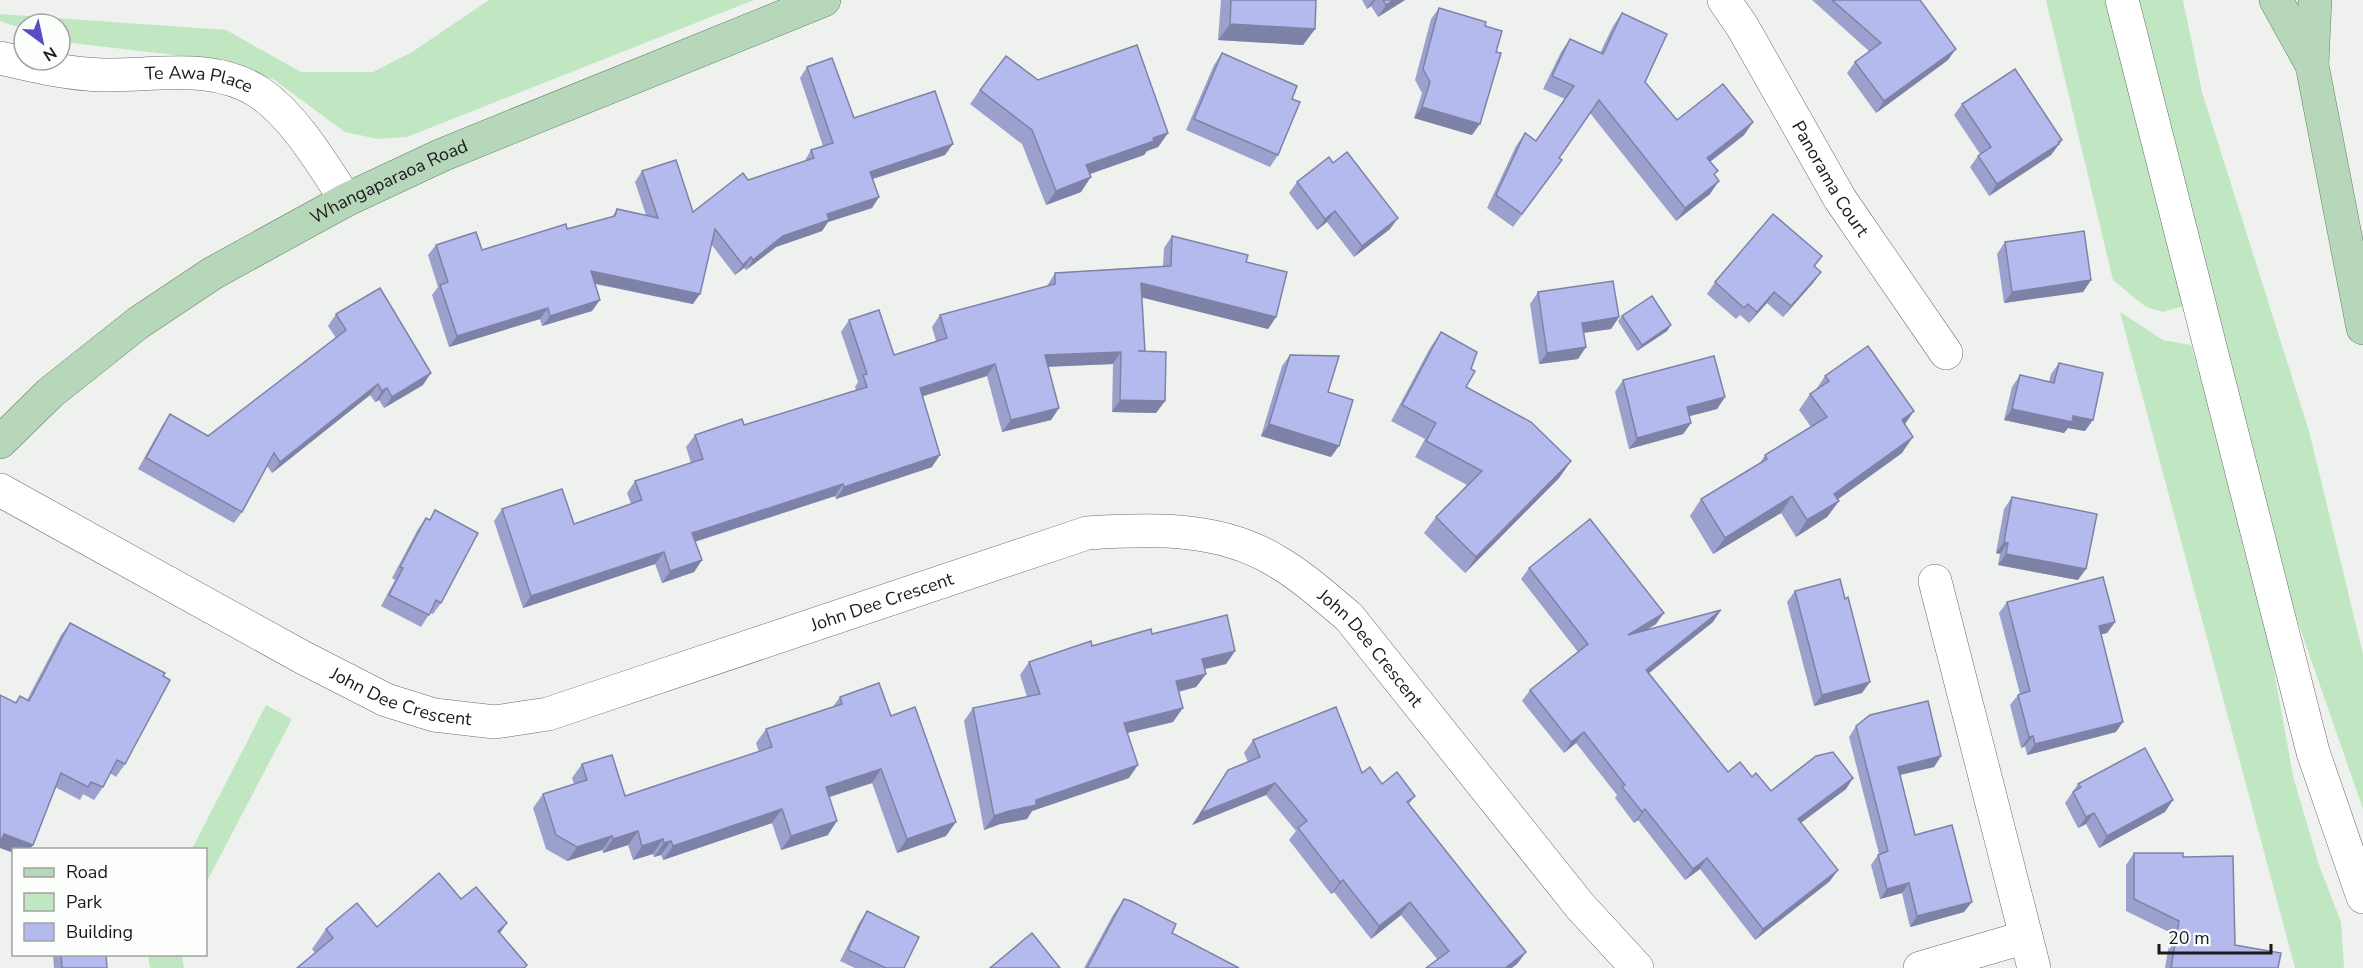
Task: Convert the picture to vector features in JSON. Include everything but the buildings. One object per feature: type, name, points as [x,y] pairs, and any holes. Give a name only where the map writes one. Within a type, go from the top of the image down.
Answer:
[{"type":"main road","name":"Whangaparaoa Road","points":[[0,442],[50,393],[138,323],[213,273],[346,200],[486,137],[824,0]]},
{"type":"main road","points":[[2277,0],[2312,65]]},
{"type":"main road","points":[[2315,0],[2312,65],[2363,328]]},
{"type":"street","name":"Panorama Court","points":[[1724,0],[1742,26],[1840,199],[1946,354]]},
{"type":"street","points":[[2122,0],[2313,752],[2363,897]]},
{"type":"street","name":"Te Awa Place","points":[[0,58],[55,71],[103,75],[189,72],[221,76],[243,84],[261,93],[295,127],[346,200]]},
{"type":"street","name":"John Dee Crescent","points":[[0,490],[302,657],[386,700],[434,715],[495,722],[548,714],[1087,533],[1138,530],[1183,531],[1229,541],[1274,560],[1312,586],[1349,617],[1580,906],[1637,968]]},
{"type":"street","points":[[1920,968],[2030,953],[1935,581]]},
{"type":"green space","points":[[489,0],[754,0],[407,137],[378,139],[345,132],[273,79],[209,59],[72,43],[72,19],[226,30],[301,72],[373,72],[412,52]]},
{"type":"green space","points":[[2046,0],[2112,0],[2188,305],[2163,312],[2146,307],[2113,280]]},
{"type":"green space","points":[[2130,0],[2183,0],[2202,92],[2309,431],[2363,654],[2363,809],[2282,576]]},
{"type":"green space","points":[[0,14],[12,15],[12,25],[0,21]]},
{"type":"green space","points":[[2120,312],[2163,340],[2191,345],[2263,593],[2293,776],[2319,865],[2341,922],[2344,968],[2295,968]]},
{"type":"green space","points":[[266,705],[292,719],[207,881],[207,848],[193,848]]},
{"type":"green space","points":[[148,956],[182,956],[184,968],[150,968]]}]
